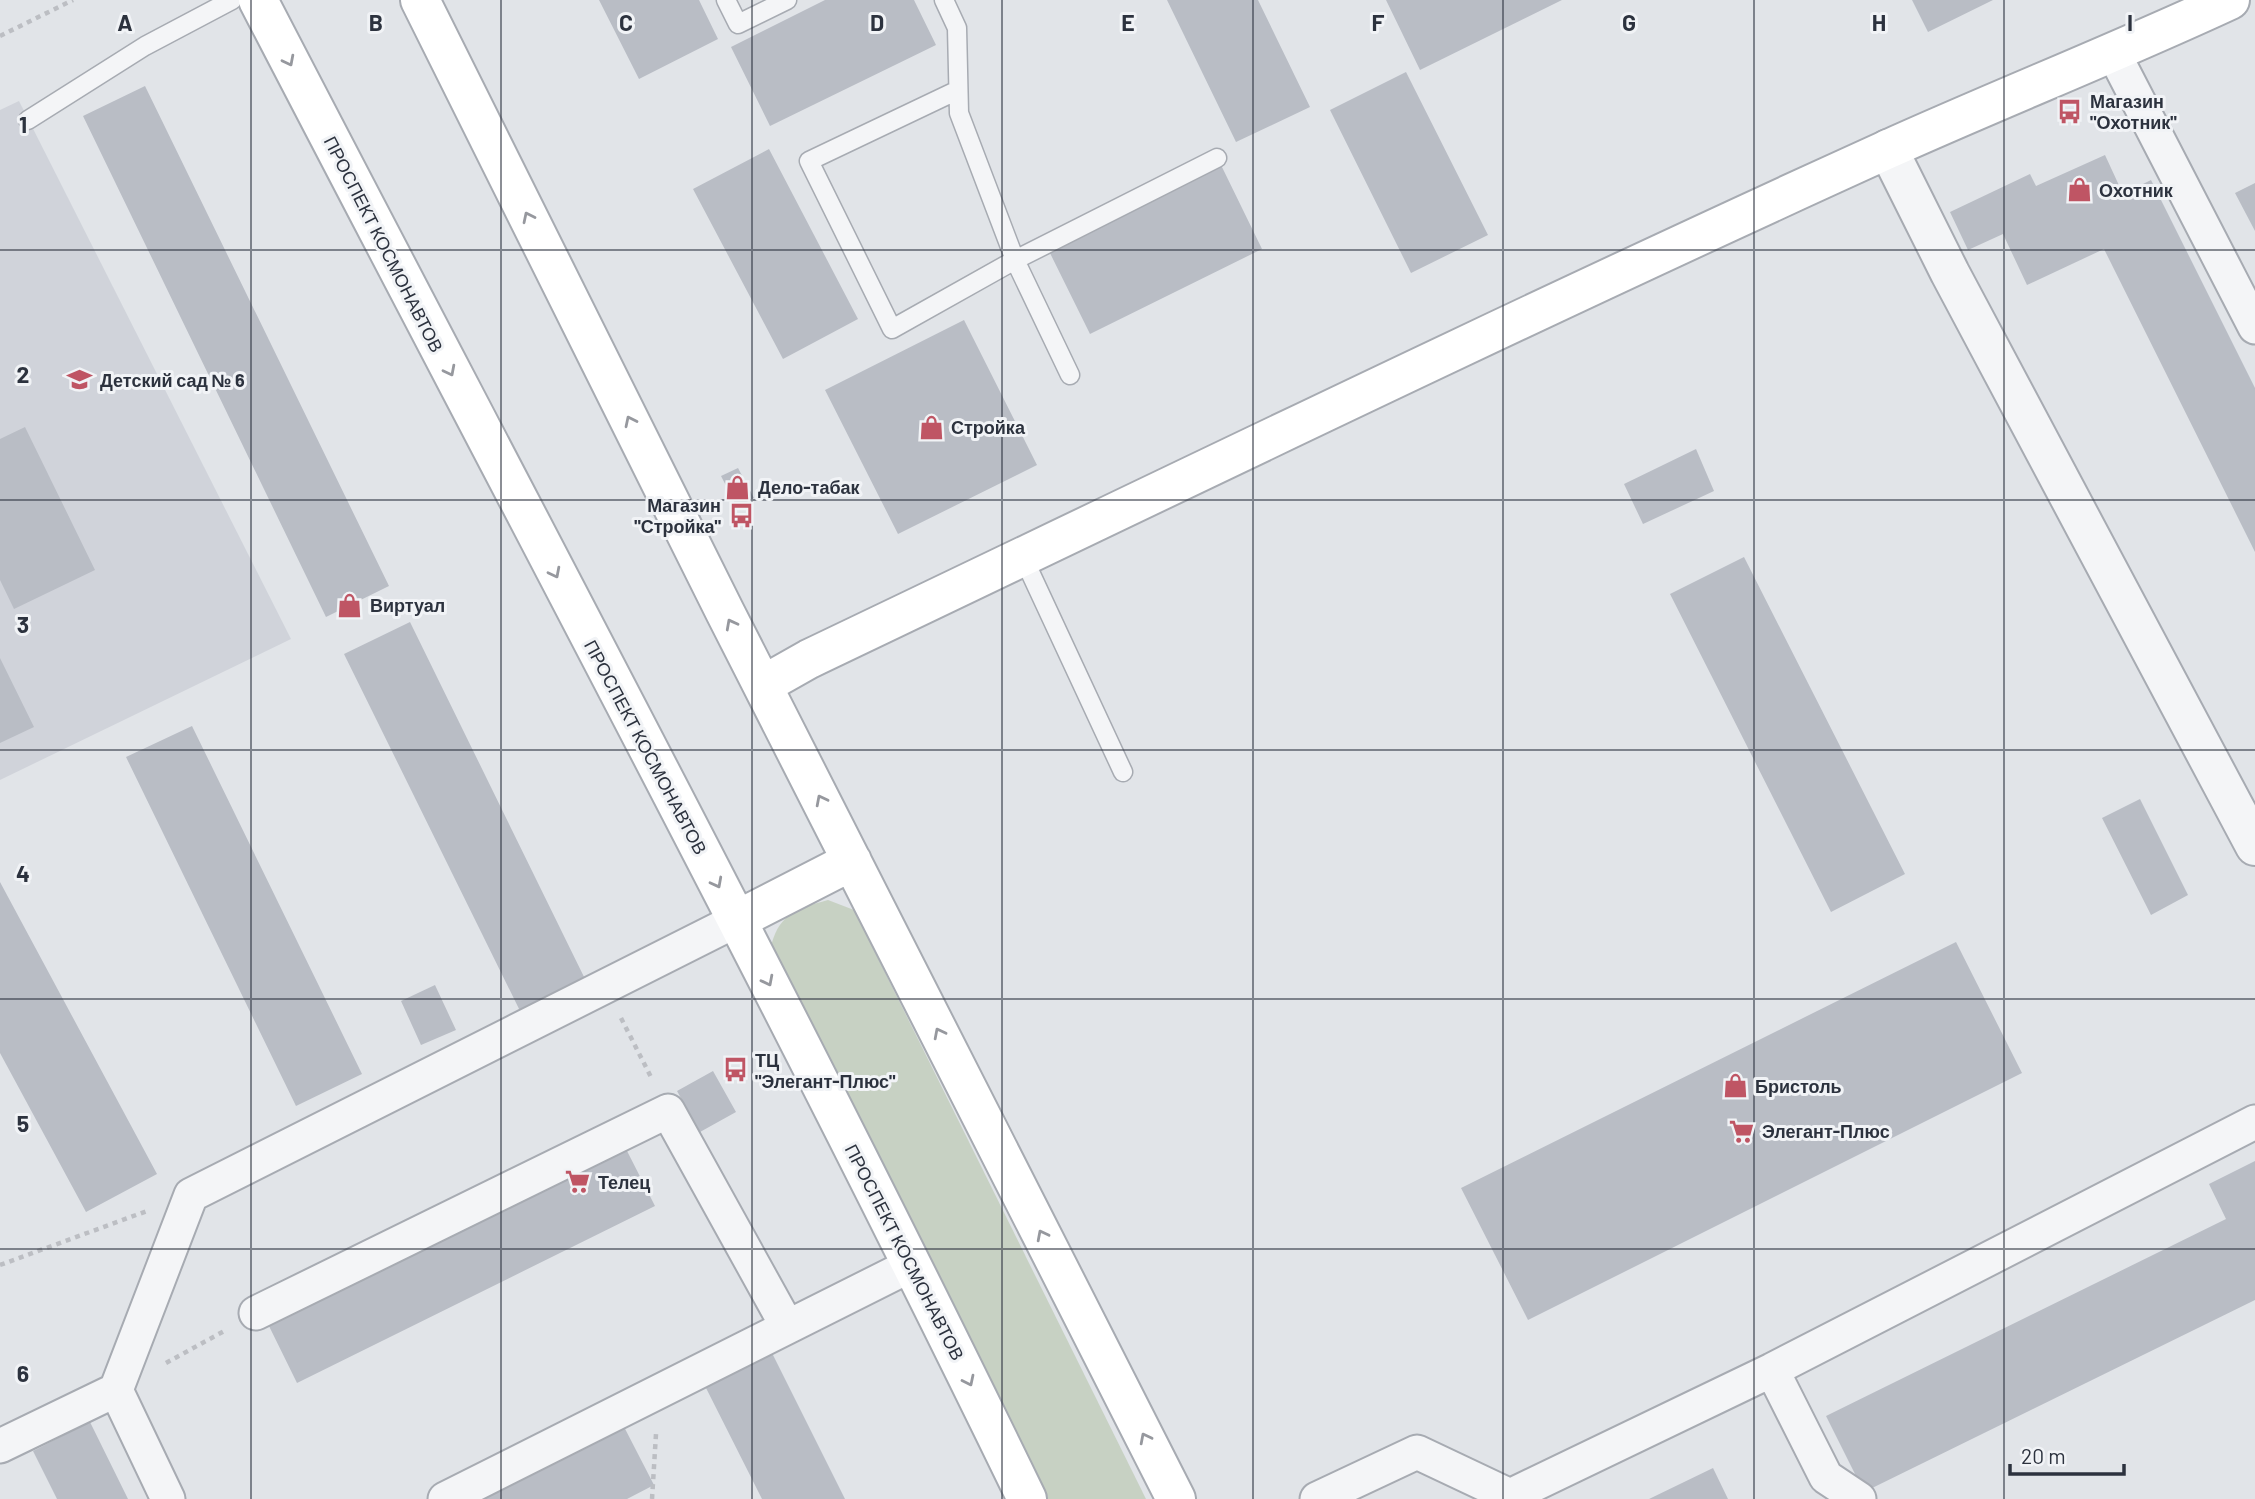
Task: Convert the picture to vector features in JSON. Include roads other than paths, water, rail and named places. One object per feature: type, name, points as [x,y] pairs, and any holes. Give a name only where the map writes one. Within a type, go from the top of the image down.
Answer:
[{"type":"main road","name":"ПРОСПЕКТ КОСМОНАВТОВ","points":[[257,0],[737,920],[913,1264],[1027,1499]]},
{"type":"main road","points":[[421,0],[763,685],[1176,1499]]},
{"type":"main road","points":[[763,685],[809,659],[1390,380],[1888,149],[2114,54],[2230,0]]},
{"type":"main road","points":[[737,920],[852,861]]},
{"type":"street","points":[[2114,54],[2255,327]]},
{"type":"street","points":[[1888,149],[1950,273],[2249,823]]},
{"type":"street","points":[[0,1446],[116,1390],[191,1195],[737,920]]},
{"type":"street","points":[[256,1313],[668,1111],[787,1326]]},
{"type":"street","points":[[1317,1499],[1417,1452],[1510,1496],[1772,1370],[2255,1122]]},
{"type":"street","points":[[445,1499],[913,1264]]},
{"type":"street","points":[[1772,1370],[1826,1477],[1859,1499]]},
{"type":"street","points":[[116,1390],[169,1499]]},
{"type":"lane","points":[[28,120],[145,47],[232,0]]},
{"type":"lane","points":[[726,0],[738,24],[787,0]]},
{"type":"lane","points":[[944,0],[957,28],[959,113],[1015,260],[1070,375]]},
{"type":"lane","points":[[958,90],[809,161],[891,329],[1015,260],[1217,158]]},
{"type":"lane","points":[[1023,557],[1123,772]]},
{"type":"place","name":"Магазин \"Охотник\"","points":[[2070,111]]},
{"type":"place","name":"Охотник","points":[[2079,190]]},
{"type":"place","name":"Детский сад № 6","points":[[80,380]]},
{"type":"place","name":"Стройка","points":[[931,427]]},
{"type":"place","name":"Дело-табак","points":[[738,487]]},
{"type":"place","name":"Магазин \"Стройка\"","points":[[741,515]]},
{"type":"place","name":"Виртуал","points":[[350,605]]},
{"type":"place","name":"ТЦ \"Элегант-Плюс\"","points":[[735,1070]]},
{"type":"place","name":"Бристоль","points":[[1735,1086]]},
{"type":"place","name":"Элегант-Плюс","points":[[1742,1131]]},
{"type":"place","name":"Телец","points":[[578,1182]]}]
